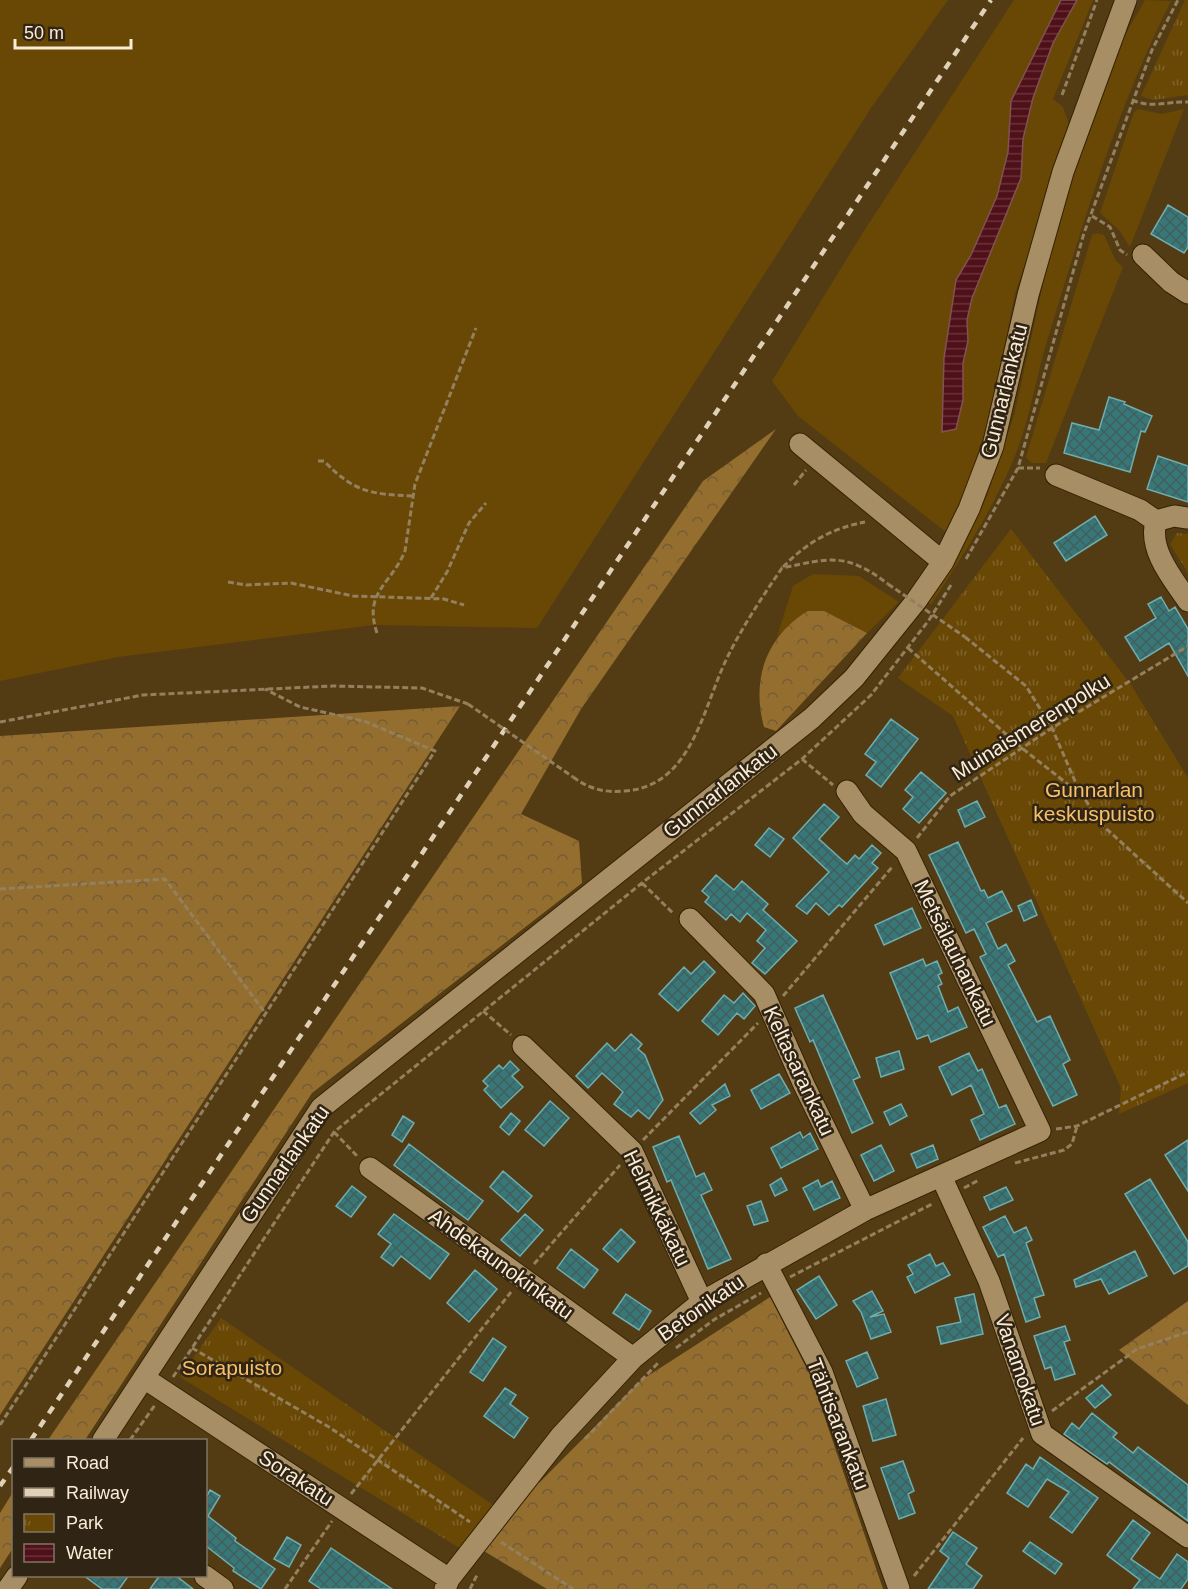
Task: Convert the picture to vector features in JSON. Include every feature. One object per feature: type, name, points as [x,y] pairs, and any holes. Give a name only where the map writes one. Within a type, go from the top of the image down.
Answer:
[{"type":"street","name":"Gunnarlankatu","points":[[104,1439],[321,1108],[812,718],[854,678],[916,601],[943,562],[969,509],[993,446],[1028,295],[1063,172],[1101,65],[1127,2]]},
{"type":"street","points":[[1143,255],[1171,282],[1188,293]]},
{"type":"street","points":[[800,444],[943,562]]},
{"type":"street","points":[[1056,475],[1140,510],[1156,521]]},
{"type":"street","points":[[1156,521],[1174,516],[1188,519]]},
{"type":"street","points":[[1156,521],[1153,531],[1158,551],[1188,601]]},
{"type":"street","name":"Metsälauhankatu","points":[[847,791],[862,813],[906,851],[1040,1131]]},
{"type":"street","name":"Keltasarankatu","points":[[690,919],[764,994],[865,1210]]},
{"type":"street","name":"Helmikkäkatu","points":[[523,1046],[632,1150],[702,1302]]},
{"type":"street","name":"Betonikatu","points":[[447,1584],[560,1437],[633,1358],[702,1302],[865,1210],[946,1185],[1040,1131]]},
{"type":"street","name":"Ahdekaunokinkatu","points":[[370,1168],[633,1358]]},
{"type":"street","name":"Vanamokatu","points":[[946,1185],[989,1281],[1042,1434],[1188,1537]]},
{"type":"street","name":"Tähtisarankatu","points":[[766,1264],[822,1372],[903,1586]]},
{"type":"street","name":"Sorakatu","points":[[144,1378],[341,1508],[447,1584]]},
{"type":"street","points":[[207,1577],[223,1589]]},
{"type":"path","points":[[1062,95],[1097,0]]},
{"type":"path","points":[[1018,468],[1081,244],[1132,100],[1152,50],[1178,0]]},
{"type":"path","points":[[1132,100],[1158,106],[1188,102]]},
{"type":"path","points":[[1092,216],[1110,227],[1120,250],[1127,255],[1143,255]]},
{"type":"path","points":[[377,633],[371,612],[374,597],[401,561],[405,551],[416,484],[476,328]]},
{"type":"path","points":[[318,461],[324,461],[337,476],[361,490],[378,494],[414,496]]},
{"type":"path","points":[[431,598],[447,572],[469,524],[486,503]]},
{"type":"path","points":[[0,722],[143,695],[333,686],[422,688],[468,704],[586,786],[611,792],[632,791],[657,782],[684,758],[729,655],[782,568],[799,551],[828,533],[846,525],[890,517]]},
{"type":"path","points":[[782,568],[822,560],[850,560],[870,570],[965,637],[1026,686],[1052,728],[1083,796],[1100,823],[1188,903]]},
{"type":"path","points":[[228,582],[246,585],[291,583],[336,593],[374,597],[431,598],[465,605]]},
{"type":"path","name":"Muinaismerenpolku","points":[[285,1589],[341,1508],[522,1279],[632,1150],[771,1010],[950,796],[1052,728],[1188,646]]},
{"type":"path","points":[[908,647],[1023,749],[1083,796]]},
{"type":"path","points":[[0,1425],[435,751],[364,722],[300,706],[265,689]]},
{"type":"path","points":[[131,1439],[334,1132],[642,883],[802,759],[828,783],[847,791]]},
{"type":"path","points":[[0,889],[165,879],[266,1014]]},
{"type":"path","points":[[642,883],[674,914],[690,919]]},
{"type":"path","points":[[483,1011],[523,1046]]},
{"type":"path","points":[[1040,1131],[1077,1126],[1188,1072]]},
{"type":"path","points":[[1008,1165],[1064,1150],[1072,1144],[1077,1126]]},
{"type":"path","points":[[334,1132],[370,1168]]},
{"type":"path","points":[[670,1353],[715,1319],[946,1185],[989,1175]]},
{"type":"path","points":[[903,1586],[1037,1421],[1137,1349],[1188,1332]]},
{"type":"path","points":[[192,1348],[329,1427],[573,1589]]},
{"type":"path","points":[[582,1442],[661,1360]]},
{"type":"path","points":[[470,1589],[480,1569]]},
{"type":"green space","points":[[0,0],[948,0],[871,108],[537,628],[374,625],[118,657],[0,681]]},
{"type":"green space","points":[[1014,0],[1061,0],[1011,101],[1008,152],[997,196],[971,255],[956,280],[944,358],[942,431],[963,399],[963,363],[968,341],[967,320],[972,298],[1021,178],[1023,139],[1033,98],[1053,43],[1077,0],[1093,0],[1053,99],[1063,107],[1070,128],[1015,294],[984,448],[947,533],[798,416],[772,381],[862,234]]},
{"type":"green space","points":[[1145,0],[1171,1],[1133,84],[1102,168],[1047,341],[1018,448],[985,518],[931,605],[928,602],[965,542],[987,496],[1014,416],[1044,280],[1069,187],[1119,46]]},
{"type":"green space","points":[[1185,0],[1188,0],[1188,95],[1153,100],[1141,96]]},
{"type":"green space","points":[[1138,109],[1162,114],[1184,109],[1130,247],[1119,230],[1100,213],[1134,112]]},
{"type":"green space","points":[[1097,233],[1104,235],[1116,261],[1123,267],[1046,463],[1031,463],[1026,457],[1092,235]]},
{"type":"green space","points":[[776,429],[581,709],[521,814],[579,841],[582,883],[312,1093],[86,1439],[49,1439],[703,481]]},
{"type":"green space","name":"Gunnarlan keskuspuisto","points":[[1011,529],[1131,685],[1188,778],[1188,1083],[1119,1114],[1121,1088],[953,716],[898,678]]},
{"type":"green space","points":[[1177,533],[1188,534],[1188,573],[1170,544]]},
{"type":"green space","points":[[813,574],[859,576],[899,602],[867,633],[830,615],[811,613],[801,617],[777,637],[793,586]]},
{"type":"green space","points":[[808,611],[824,611],[867,633],[776,731],[764,727],[760,710],[759,693],[765,661],[772,646],[782,633]]},
{"type":"green space","points":[[460,706],[0,1415],[0,736]]},
{"type":"green space","points":[[770,1297],[811,1377],[883,1589],[547,1589],[459,1536],[540,1482],[640,1381]]},
{"type":"green space","points":[[1188,1301],[1188,1405],[1119,1350]]},
{"type":"green space","name":"Sorapuisto","points":[[221,1318],[496,1507],[463,1550],[180,1377]]},
{"type":"green space","points":[[12,1494],[12,1550],[0,1568],[0,1513]]},
{"type":"water","points":[[1061,0],[1077,0],[1053,43],[1033,98],[1023,139],[1021,178],[972,298],[967,320],[968,341],[963,363],[963,400],[956,429],[942,432],[944,358],[956,280],[971,255],[997,196],[1008,152],[1011,101]]},
{"type":"building","points":[[1168,205],[1188,217],[1188,247],[1184,253],[1151,234]]},
{"type":"building","points":[[1109,397],[1125,402],[1124,404],[1152,416],[1145,432],[1141,431],[1130,472],[1064,453],[1072,423],[1099,430]]},
{"type":"building","points":[[1158,456],[1188,466],[1188,502],[1147,489]]},
{"type":"building","points":[[1095,516],[1107,535],[1066,561],[1054,543]]},
{"type":"building","points":[[1161,597],[1169,611],[1175,607],[1188,629],[1188,676],[1169,643],[1140,661],[1125,637],[1156,618],[1148,604]]},
{"type":"building","points":[[891,719],[918,739],[881,787],[866,775],[876,762],[865,754]]},
{"type":"building","points":[[921,772],[946,793],[919,823],[903,809],[913,797],[905,790]]},
{"type":"building","points":[[977,801],[985,817],[965,827],[958,810]]},
{"type":"building","points":[[824,804],[839,817],[819,839],[841,859],[847,864],[855,855],[859,859],[872,845],[881,853],[872,863],[878,868],[842,907],[839,905],[829,915],[816,903],[807,914],[796,906],[829,872],[793,838]]},
{"type":"building","points":[[769,828],[784,839],[770,857],[755,845]]},
{"type":"building","points":[[958,842],[981,891],[984,890],[988,898],[1002,891],[1012,911],[986,923],[998,949],[1006,944],[1015,961],[1008,965],[1037,1022],[1050,1016],[1070,1060],[1063,1064],[1077,1095],[1053,1106],[980,957],[986,954],[974,929],[966,933],[929,855]]},
{"type":"building","points":[[716,875],[734,890],[742,881],[768,904],[763,910],[797,941],[765,974],[752,963],[765,948],[757,941],[766,930],[747,913],[740,922],[731,914],[726,920],[705,902],[709,897],[702,891]]},
{"type":"building","points":[[1031,900],[1037,915],[1024,921],[1018,906]]},
{"type":"building","points":[[912,908],[921,928],[884,945],[875,925]]},
{"type":"building","points":[[923,959],[926,966],[937,961],[942,973],[938,975],[942,984],[938,986],[948,1012],[958,1007],[967,1027],[931,1042],[928,1035],[917,1039],[890,973]]},
{"type":"building","points":[[704,961],[715,972],[678,1011],[659,994],[684,967],[691,974]]},
{"type":"building","points":[[743,993],[755,1006],[744,1019],[737,1013],[718,1035],[702,1021],[724,995],[734,1003]]},
{"type":"building","points":[[823,995],[860,1077],[853,1080],[873,1123],[852,1133],[813,1040],[810,1042],[795,1008]]},
{"type":"building","points":[[631,1034],[642,1044],[638,1049],[645,1055],[663,1100],[649,1119],[638,1110],[631,1117],[614,1104],[623,1092],[602,1073],[588,1088],[576,1076],[607,1043],[615,1051]]},
{"type":"building","points":[[899,1051],[904,1069],[881,1077],[876,1058]]},
{"type":"building","points":[[969,1053],[978,1071],[982,1069],[999,1108],[1006,1105],[1015,1124],[980,1140],[971,1120],[984,1114],[971,1085],[952,1095],[939,1067]]},
{"type":"building","points":[[510,1061],[519,1070],[512,1076],[523,1087],[501,1108],[484,1090],[488,1086],[483,1081],[499,1065],[503,1069]]},
{"type":"building","points":[[779,1074],[790,1093],[761,1109],[751,1090]]},
{"type":"building","points":[[725,1084],[730,1096],[712,1105],[716,1110],[700,1124],[690,1113]]},
{"type":"building","points":[[550,1101],[569,1118],[544,1146],[525,1130]]},
{"type":"building","points":[[901,1104],[907,1116],[890,1125],[884,1112]]},
{"type":"building","points":[[511,1113],[520,1121],[509,1135],[500,1127]]},
{"type":"building","points":[[403,1116],[414,1123],[402,1142],[392,1135]]},
{"type":"building","points":[[800,1132],[803,1138],[810,1133],[818,1149],[781,1168],[771,1148]]},
{"type":"building","points":[[679,1136],[696,1177],[704,1173],[712,1190],[701,1195],[731,1259],[708,1269],[671,1180],[667,1182],[653,1147]]},
{"type":"building","points":[[1188,1140],[1188,1191],[1165,1155]]},
{"type":"building","points":[[409,1144],[483,1201],[468,1220],[394,1165]]},
{"type":"building","points":[[881,1145],[894,1171],[874,1181],[861,1155]]},
{"type":"building","points":[[933,1145],[938,1159],[917,1168],[911,1154]]},
{"type":"building","points":[[503,1171],[532,1196],[518,1212],[490,1187]]},
{"type":"building","points":[[781,1178],[787,1190],[775,1196],[770,1185]]},
{"type":"building","points":[[1150,1179],[1188,1242],[1188,1266],[1174,1274],[1125,1194]]},
{"type":"building","points":[[818,1180],[821,1187],[832,1181],[840,1198],[814,1210],[803,1188]]},
{"type":"building","points":[[352,1186],[366,1197],[351,1217],[336,1206]]},
{"type":"building","points":[[1006,1187],[1013,1200],[990,1210],[984,1197]]},
{"type":"building","points":[[761,1201],[768,1221],[754,1225],[747,1206]]},
{"type":"building","points":[[394,1214],[449,1254],[430,1279],[401,1256],[393,1266],[381,1257],[391,1244],[378,1234]]},
{"type":"building","points":[[525,1214],[543,1230],[520,1256],[501,1240]]},
{"type":"building","points":[[1005,1216],[1014,1233],[1026,1227],[1032,1240],[1026,1243],[1044,1295],[1034,1298],[1040,1317],[1026,1322],[1004,1254],[998,1257],[983,1227]]},
{"type":"building","points":[[621,1229],[635,1242],[618,1262],[603,1249]]},
{"type":"building","points":[[571,1249],[598,1270],[584,1288],[557,1268]]},
{"type":"building","points":[[1135,1251],[1147,1276],[1109,1294],[1101,1279],[1076,1287],[1074,1280]]},
{"type":"building","points":[[930,1254],[936,1266],[943,1263],[950,1275],[915,1293],[907,1277],[913,1274],[908,1265]]},
{"type":"building","points":[[475,1270],[497,1289],[469,1322],[447,1303]]},
{"type":"building","points":[[819,1276],[837,1305],[816,1319],[797,1290]]},
{"type":"building","points":[[872,1291],[883,1311],[870,1317],[884,1314],[891,1332],[871,1339],[861,1312],[853,1301]]},
{"type":"building","points":[[626,1294],[651,1311],[639,1330],[613,1313]]},
{"type":"building","points":[[974,1294],[983,1334],[941,1344],[937,1327],[961,1322],[955,1298]]},
{"type":"building","points":[[1065,1326],[1070,1340],[1064,1342],[1075,1374],[1055,1380],[1051,1367],[1045,1369],[1034,1336]]},
{"type":"building","points":[[493,1338],[506,1347],[483,1381],[470,1372]]},
{"type":"building","points":[[867,1352],[878,1378],[857,1387],[846,1361]]},
{"type":"building","points":[[1102,1385],[1111,1395],[1095,1408],[1086,1398]]},
{"type":"building","points":[[505,1388],[516,1395],[510,1404],[528,1418],[514,1438],[484,1416]]},
{"type":"building","points":[[886,1399],[896,1435],[873,1441],[863,1406]]},
{"type":"building","points":[[1092,1413],[1117,1433],[1113,1437],[1133,1453],[1138,1447],[1188,1485],[1188,1521],[1109,1462],[1107,1464],[1064,1434],[1072,1423],[1079,1429]]},
{"type":"building","points":[[1040,1457],[1098,1498],[1072,1533],[1050,1517],[1069,1492],[1047,1479],[1028,1507],[1007,1493],[1026,1464],[1033,1469]]},
{"type":"building","points":[[903,1461],[914,1491],[908,1494],[915,1513],[899,1519],[881,1468]]},
{"type":"building","points":[[210,1490],[220,1496],[208,1516],[236,1538],[235,1541],[275,1569],[261,1589],[233,1571],[234,1568],[207,1547],[207,1496]]},
{"type":"building","points":[[1133,1520],[1150,1533],[1131,1559],[1160,1579],[1177,1554],[1188,1562],[1188,1579],[1181,1589],[1133,1589],[1140,1580],[1107,1555]]},
{"type":"building","points":[[953,1532],[977,1548],[966,1564],[982,1576],[973,1589],[928,1589],[949,1558],[940,1551]]},
{"type":"building","points":[[287,1537],[301,1545],[289,1567],[274,1559]]},
{"type":"building","points":[[1030,1542],[1062,1564],[1055,1574],[1023,1551]]},
{"type":"building","points":[[331,1548],[392,1589],[321,1589],[309,1581]]},
{"type":"building","points":[[86,1577],[128,1577],[119,1589],[102,1589]]},
{"type":"building","points":[[159,1577],[178,1577],[193,1589],[150,1589]]},
{"type":"railway","points":[[32,1439],[991,0]]},
{"type":"railway","points":[[0,1486],[12,1469]]}]
